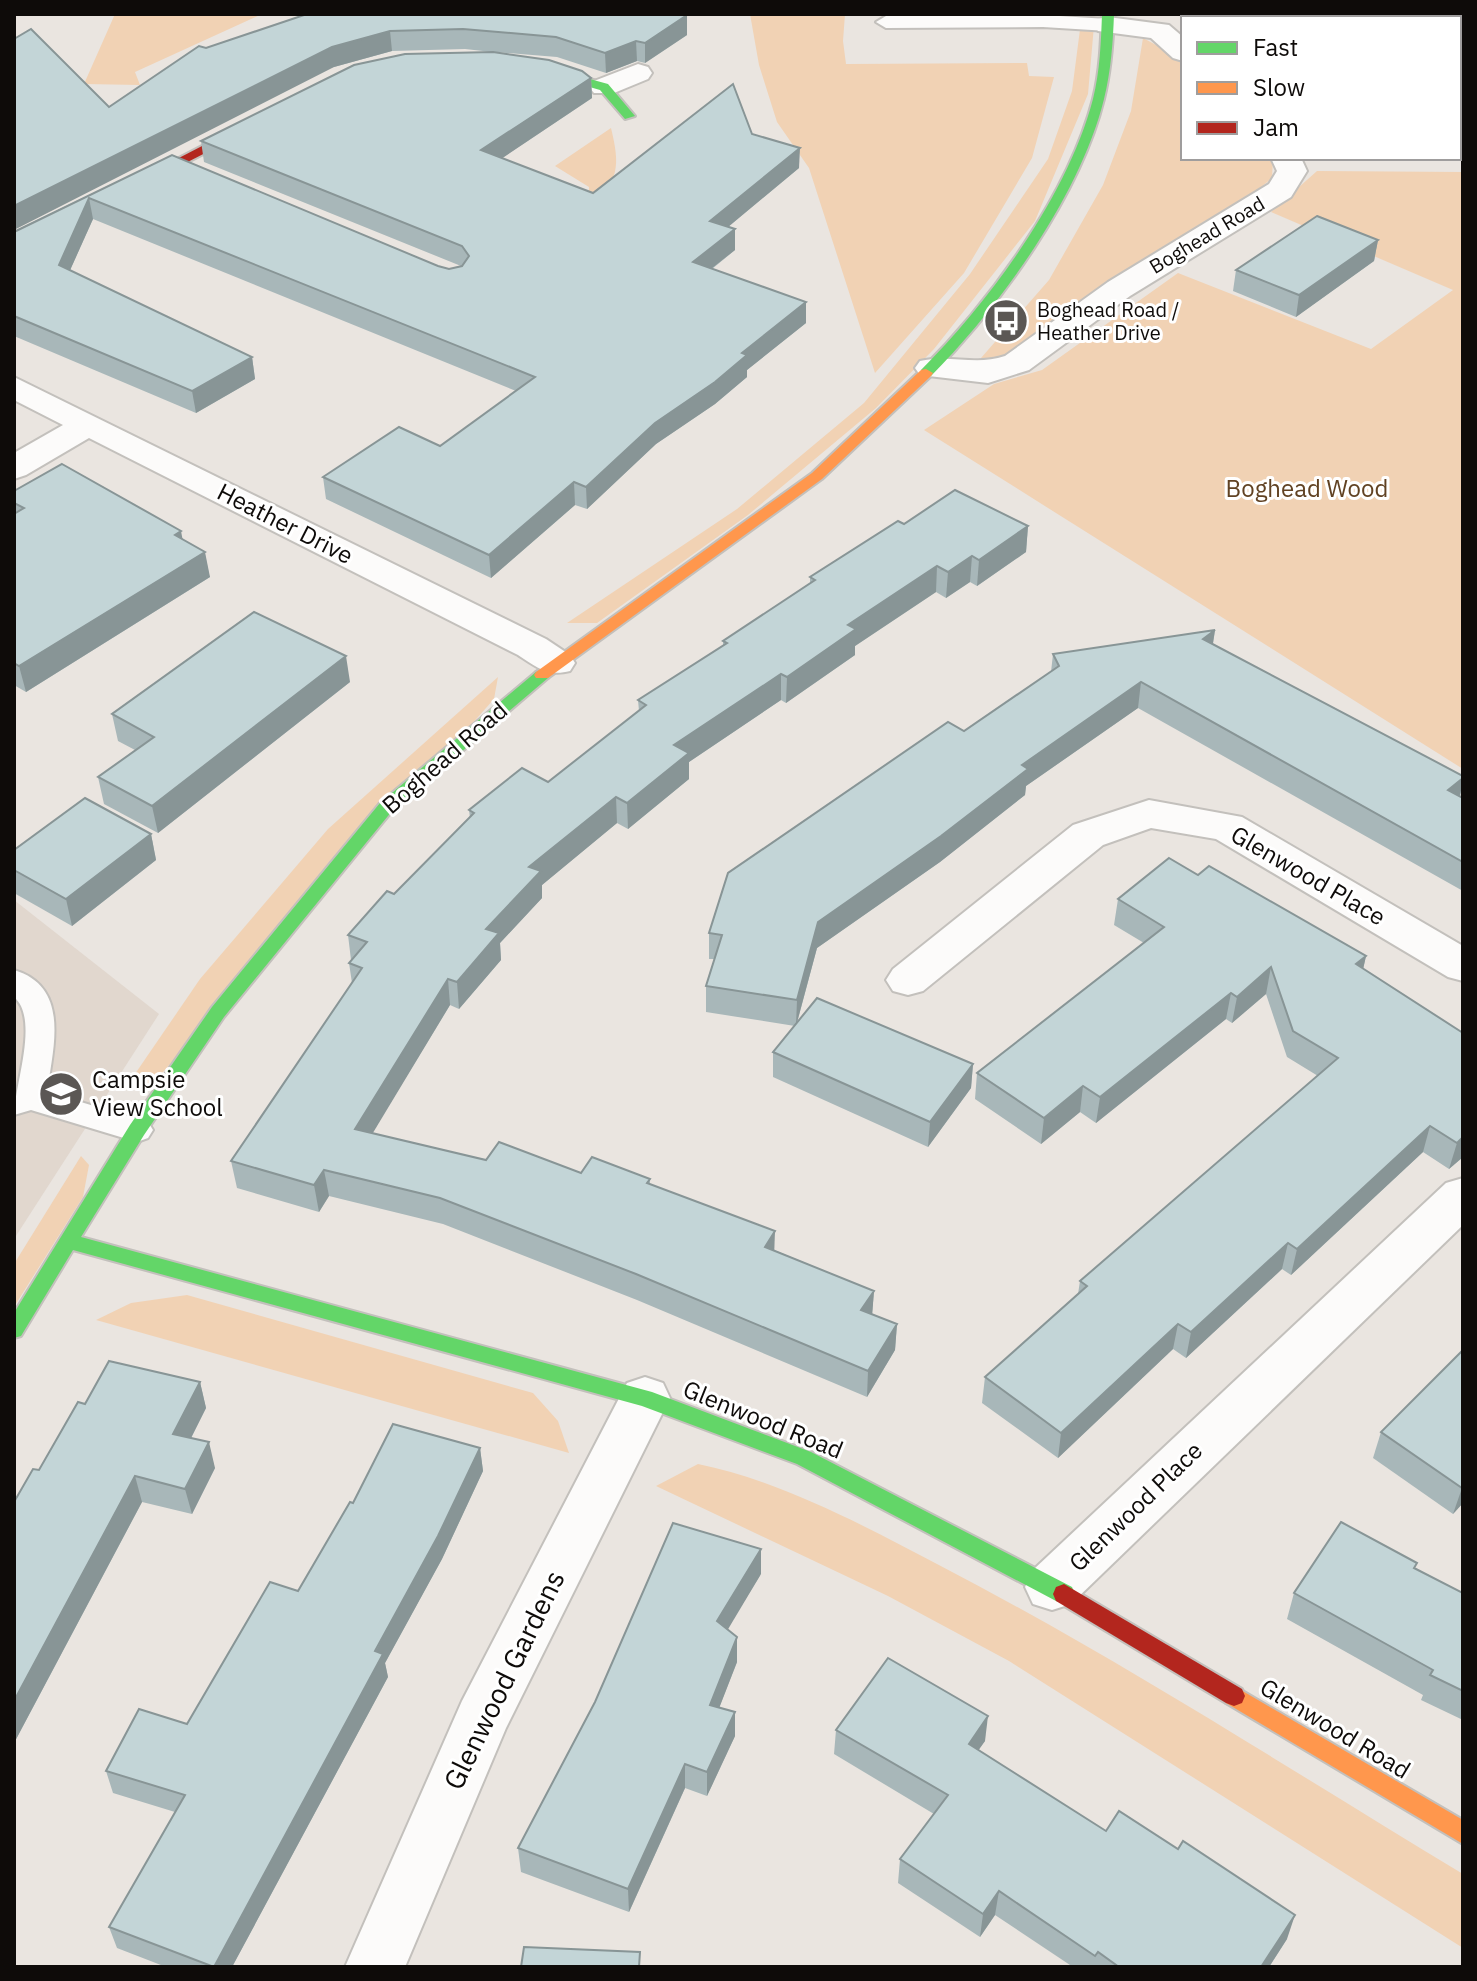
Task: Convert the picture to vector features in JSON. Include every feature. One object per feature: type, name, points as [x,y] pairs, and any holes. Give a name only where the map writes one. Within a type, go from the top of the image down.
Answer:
[{"type":"street","points":[[1108,20],[1159,31],[1181,50]]},
{"type":"street","name":"Boghead Road","points":[[14,1330],[137,1130],[218,1012],[386,807],[556,663],[728,543],[817,476],[932,368],[1002,283],[1056,201],[1095,111],[1107,56],[1108,20]]},
{"type":"street","points":[[519,66],[574,76],[604,87],[629,116]]},
{"type":"street","points":[[604,87],[638,73]]},
{"type":"street","points":[[109,197],[269,115]]},
{"type":"street","name":"Boghead Road","points":[[932,368],[988,373],[1017,363],[1119,289],[1280,190],[1292,171],[1287,160]]},
{"type":"street","points":[[177,163],[206,175]]},
{"type":"street","name":"Heather Drive","points":[[14,387],[518,640],[556,663]]},
{"type":"street","points":[[14,468],[87,425]]},
{"type":"street","name":"Glenwood Place","points":[[908,980],[1088,835],[1149,814],[1227,827],[1463,966]]},
{"type":"street","name":"Glenwood Place","points":[[1052,1587],[1463,1196]]},
{"type":"street","name":"Glenwood Road","points":[[68,1241],[645,1398],[804,1458],[1052,1587],[1463,1833]]},
{"type":"street","name":"Glenwood Gardens","points":[[375,1967],[482,1719],[645,1398]]},
{"type":"lane","points":[[886,22],[1108,20]]},
{"type":"lane","points":[[14,981],[37,1002],[42,1030],[23,1101],[137,1130]]},
{"type":"shaded area","name":"Campsie View School","points":[[14,900],[159,1014],[14,1239]]},
{"type":"green space","points":[[115,14],[262,14],[135,72],[140,85],[84,84]]},
{"type":"green space","points":[[750,14],[845,14],[843,41],[846,64],[1027,63],[1029,76],[1054,77],[1032,158],[964,273],[875,373],[809,168],[777,122],[759,65]]},
{"type":"green space","points":[[1082,14],[1095,14],[1088,94],[1035,221],[934,349],[876,408],[748,515],[597,623],[567,623],[737,509],[864,403],[970,274],[1048,159],[1072,91]]},
{"type":"green space","points":[[1143,38],[1171,53],[1181,63],[1181,160],[1273,160],[1272,178],[1246,200],[1005,358],[981,358],[1049,280],[1103,185],[1131,111]]},
{"type":"green space","points":[[611,128],[616,153],[615,172],[606,189],[588,205],[589,187],[555,166]]},
{"type":"green space","name":"Boghead Wood","points":[[1317,171],[1463,172],[1463,769],[924,430],[994,384],[1042,370],[1178,273],[1371,349],[1453,290],[1271,212]]},
{"type":"green space","points":[[498,677],[494,699],[148,1089],[124,1090],[200,979],[328,829]]},
{"type":"green space","points":[[81,1156],[89,1165],[83,1197],[14,1307],[14,1264]]},
{"type":"green space","points":[[187,1295],[533,1393],[558,1421],[569,1453],[96,1320],[131,1303]]},
{"type":"green space","points":[[698,1464],[759,1481],[820,1506],[1004,1600],[1203,1715],[1463,1874],[1463,1948],[1009,1661],[888,1596],[656,1486]]},
{"type":"building","points":[[307,14],[687,15],[645,43],[636,41],[605,53],[556,37],[463,29],[390,31],[332,47],[14,206],[14,39],[31,29],[109,107],[199,46],[206,48]]},
{"type":"building","points":[[493,52],[549,60],[582,71],[591,78],[481,150],[593,193],[733,84],[752,134],[800,148],[710,221],[735,229],[693,262],[806,302],[742,353],[747,355],[715,382],[655,423],[586,487],[574,482],[489,555],[323,477],[399,427],[440,446],[535,377],[89,198],[59,265],[252,357],[192,391],[14,316],[14,232],[172,155],[438,266],[449,269],[462,266],[469,256],[462,246],[201,141],[354,65],[405,54]]},
{"type":"building","points":[[1317,216],[1378,240],[1299,295],[1236,270]]},
{"type":"building","points":[[62,464],[181,531],[175,535],[205,552],[19,666],[14,663],[14,514],[24,508],[14,503],[14,491]]},
{"type":"building","points":[[955,490],[1028,526],[979,560],[972,556],[948,572],[937,566],[848,625],[856,629],[787,677],[781,674],[674,745],[689,753],[627,803],[616,797],[529,867],[541,871],[486,929],[499,933],[457,982],[448,979],[355,1129],[486,1160],[499,1142],[581,1173],[592,1157],[650,1179],[647,1183],[775,1231],[765,1247],[874,1291],[861,1310],[897,1324],[868,1371],[636,1274],[440,1198],[324,1170],[314,1185],[231,1161],[362,968],[349,963],[367,942],[348,935],[387,891],[394,894],[474,813],[469,810],[522,768],[548,782],[646,705],[638,700],[727,643],[723,641],[815,580],[810,577],[898,521],[904,524]]},
{"type":"building","points":[[254,612],[346,656],[152,806],[98,777],[154,737],[112,714]]},
{"type":"building","points":[[1215,630],[1203,639],[1463,776],[1448,790],[1463,798],[1463,862],[1141,682],[1022,765],[1028,769],[941,836],[818,922],[797,1000],[706,986],[722,935],[709,933],[728,873],[948,722],[964,731],[1059,666],[1053,654]]},
{"type":"building","points":[[85,798],[151,834],[66,899],[14,870],[14,850]]},
{"type":"building","points":[[1169,858],[1198,875],[1209,866],[1366,956],[1356,964],[1463,1033],[1463,1137],[1457,1143],[1430,1126],[1297,1249],[1288,1243],[1191,1332],[1178,1324],[1061,1433],[985,1377],[1087,1286],[1080,1281],[1338,1058],[1293,1031],[1271,967],[1237,997],[1231,993],[1100,1097],[1083,1086],[1044,1118],[977,1073],[1164,927],[1118,899]]},
{"type":"building","points":[[817,998],[973,1064],[930,1122],[773,1052]]},
{"type":"building","points":[[1463,1350],[1463,1486],[1462,1488],[1381,1432]]},
{"type":"building","points":[[109,1361],[200,1382],[173,1434],[209,1442],[185,1489],[135,1476],[14,1701],[14,1502],[33,1469],[39,1470],[78,1402],[85,1404]]},
{"type":"building","points":[[393,1424],[480,1448],[438,1536],[375,1651],[383,1654],[214,1967],[109,1927],[185,1795],[106,1771],[139,1709],[187,1724],[270,1582],[298,1591],[350,1502],[353,1503]]},
{"type":"building","points":[[1341,1522],[1417,1563],[1414,1568],[1463,1593],[1463,1691],[1430,1675],[1433,1670],[1294,1593]]},
{"type":"building","points":[[673,1523],[761,1549],[717,1621],[737,1637],[710,1705],[735,1712],[707,1772],[685,1764],[628,1889],[518,1848],[595,1702]]},
{"type":"building","points":[[888,1658],[988,1716],[969,1744],[1106,1831],[1119,1811],[1178,1849],[1183,1841],[1295,1915],[1261,1967],[1119,1967],[1098,1952],[1095,1956],[999,1891],[983,1914],[900,1859],[948,1795],[836,1730]]},
{"type":"building","points":[[524,1947],[640,1952],[639,1967],[521,1967]]},
{"type":"traffic: fast","points":[[926,373],[951,348],[1001,286],[1066,179],[1095,111],[1105,63],[1108,14]]},
{"type":"traffic: fast","points":[[535,68],[604,87],[629,116]]},
{"type":"traffic: fast","points":[[14,1330],[137,1130],[218,1012],[386,807],[542,675]]},
{"type":"traffic: fast","points":[[68,1241],[645,1398],[804,1458],[1064,1594]]},
{"type":"traffic: slow","points":[[542,675],[817,476],[926,373]]},
{"type":"traffic: slow","points":[[1234,1696],[1463,1833]]},
{"type":"traffic: jam","points":[[129,187],[256,122]]},
{"type":"traffic: jam","points":[[1064,1594],[1234,1696]]},
{"type":"place","name":"Boghead Road / Heather Drive","points":[[1006,321]]},
{"type":"place","name":"Campsie View School","points":[[61,1094]]}]
